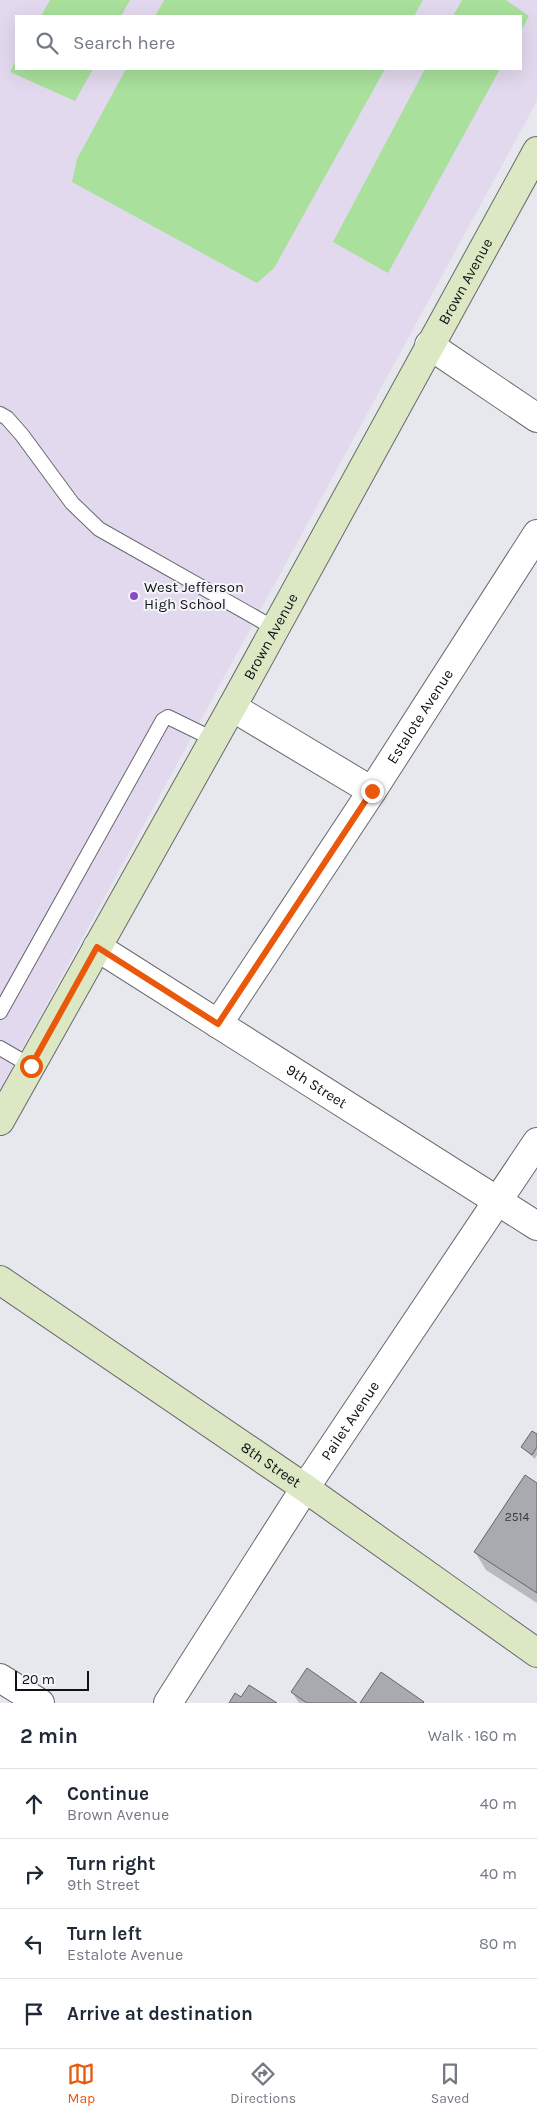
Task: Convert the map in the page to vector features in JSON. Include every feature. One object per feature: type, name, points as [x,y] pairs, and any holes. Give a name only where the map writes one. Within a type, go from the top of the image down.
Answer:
[{"type":"street","name":"Brown Avenue","points":[[0,1121],[232,707],[537,151]]},
{"type":"street","points":[[429,345],[537,418]]},
{"type":"street","name":"Estalote Avenue","points":[[218,1024],[372,791],[537,534]]},
{"type":"street","points":[[232,707],[372,791]]},
{"type":"street","name":"9th Street","points":[[97,947],[537,1226]]},
{"type":"street","name":"Pailet Avenue","points":[[168,1703],[305,1488],[537,1142]]},
{"type":"street","name":"8th Street","points":[[0,1280],[305,1488],[537,1653]]},
{"type":"street","points":[[0,1678],[40,1703]]},
{"type":"lane","points":[[0,414],[7,418],[22,435],[72,503],[100,529],[274,628]]},
{"type":"lane","points":[[0,1012],[163,720],[168,717],[213,739]]},
{"type":"lane","points":[[0,1048],[31,1066]]},
{"type":"shaded area","name":"West Jefferson High School","points":[[0,0],[537,0],[537,101],[0,1090]]},
{"type":"green space","points":[[50,0],[130,0],[122,15],[42,15]]},
{"type":"green space","points":[[164,0],[423,0],[415,15],[156,15]]},
{"type":"green space","points":[[462,0],[506,0],[529,16],[522,29],[522,15],[454,15]]},
{"type":"green space","points":[[15,62],[15,70],[92,70],[75,101],[10,72]]},
{"type":"green space","points":[[125,70],[384,70],[274,268],[257,283],[72,182],[77,159]]},
{"type":"green space","points":[[424,70],[499,70],[388,273],[333,242]]},
{"type":"building","points":[[532,1431],[537,1434],[537,1447],[532,1455],[521,1447]]},
{"type":"building","points":[[525,1475],[537,1483],[537,1593],[474,1552]]},
{"type":"building","points":[[307,1668],[357,1703],[307,1703],[291,1692]]},
{"type":"building","points":[[381,1672],[424,1702],[360,1703]]},
{"type":"building","points":[[249,1685],[277,1703],[229,1703],[235,1693],[241,1697]]},
{"type":"place","name":"West Jefferson High School","points":[[134,596]]},
{"type":"route","points":[[31,1066],[97,947],[218,1024],[372,791]]}]
